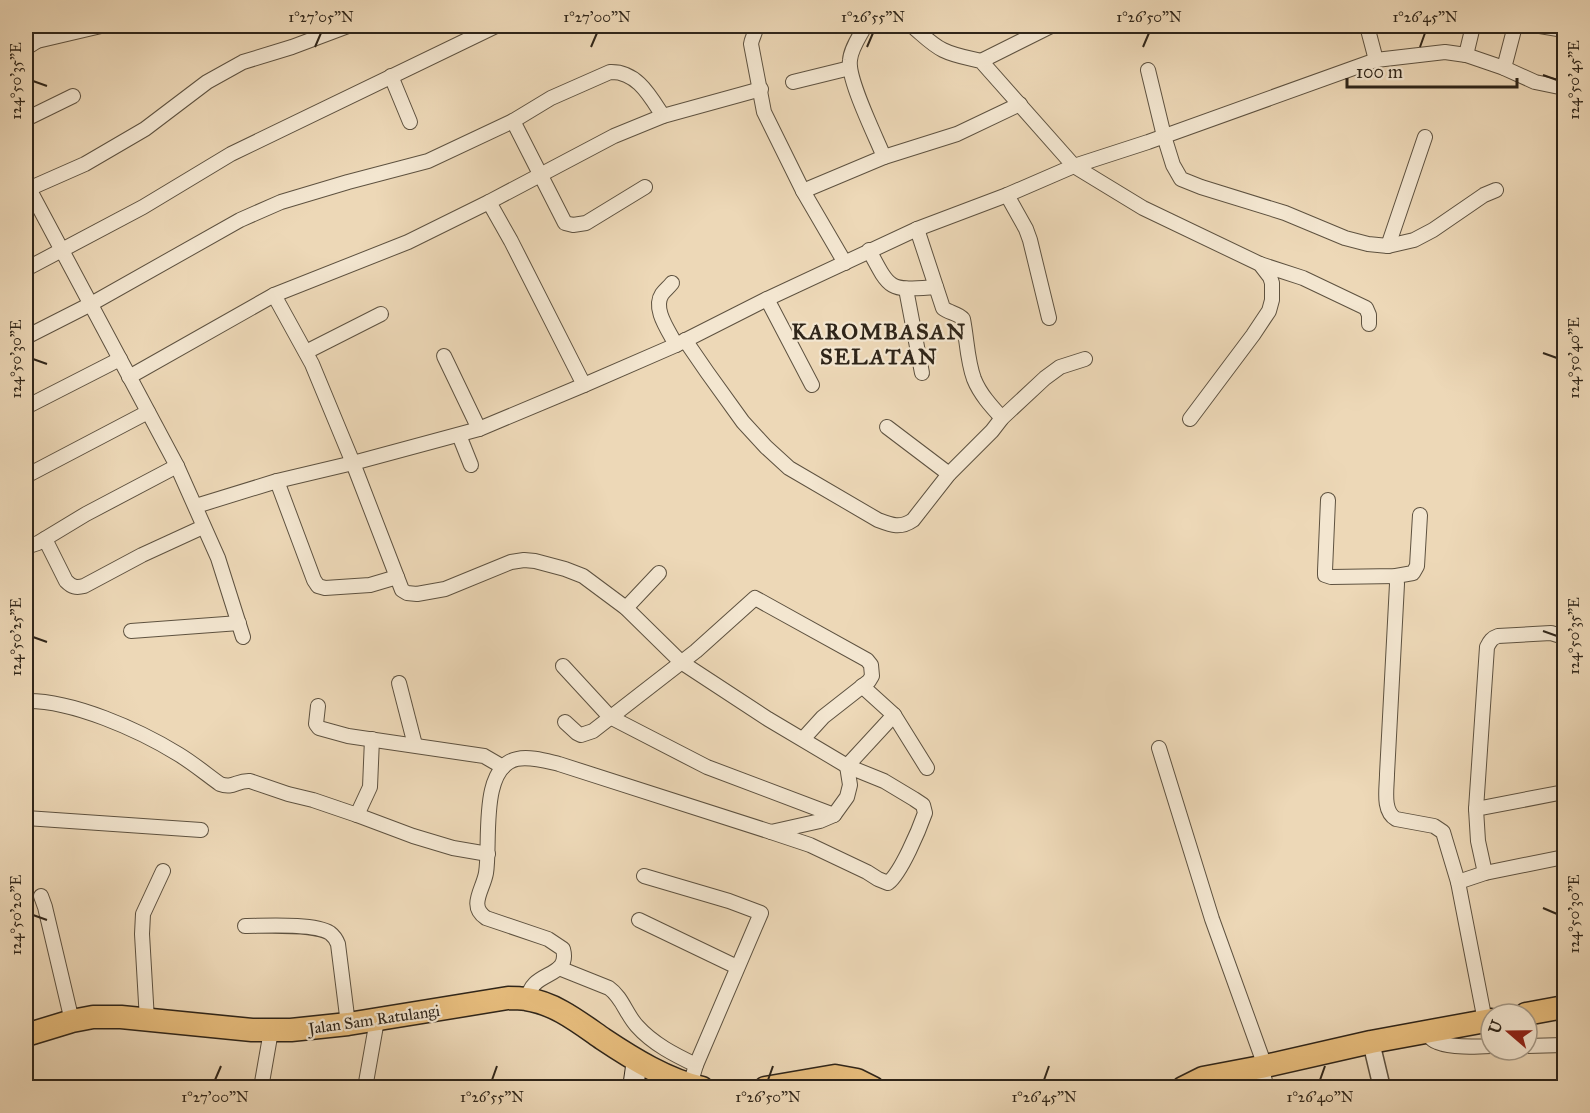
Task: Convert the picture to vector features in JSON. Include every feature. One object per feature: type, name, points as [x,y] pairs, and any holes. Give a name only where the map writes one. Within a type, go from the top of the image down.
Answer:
[{"type":"highway","name":"Jalan Sam Ratulangi","points":[[26,1035],[93,1017],[121,1017],[271,1031],[377,1020],[500,999],[528,999],[563,1012],[657,1071],[696,1079]]},
{"type":"highway","points":[[1539,1012],[1564,1008]]},
{"type":"highway","points":[[1183,1088],[1203,1078],[1264,1074],[1371,1042],[1479,1022]]},
{"type":"highway","points":[[765,1088],[806,1084],[835,1076],[857,1080],[873,1088]]},
{"type":"main road","points":[[633,1088],[637,1060]]},
{"type":"street","points":[[31,26],[31,45],[101,26]]},
{"type":"street","points":[[131,631],[241,630],[218,558],[177,466],[27,187],[85,164],[145,129],[207,82],[243,62],[348,26]]},
{"type":"street","points":[[26,269],[143,207],[231,154],[496,26]]},
{"type":"street","points":[[756,26],[751,44],[764,112],[803,191],[845,262]]},
{"type":"street","points":[[865,26],[850,58],[850,68],[859,98],[884,157]]},
{"type":"street","points":[[912,26],[943,50],[981,61],[1074,166],[1143,208],[1260,264],[1303,278],[1366,308],[1369,324]]},
{"type":"street","points":[[981,61],[1051,26]]},
{"type":"street","points":[[1367,26],[1376,60]]},
{"type":"street","points":[[1466,55],[1473,26]]},
{"type":"street","points":[[1504,68],[1515,26]]},
{"type":"street","points":[[1540,26],[1564,30]]},
{"type":"street","points":[[196,506],[278,481],[479,429],[584,386],[681,342],[917,229],[1007,195],[1074,166],[1376,60],[1445,52],[1466,55],[1535,82],[1564,88]]},
{"type":"street","points":[[793,82],[850,68]]},
{"type":"street","points":[[1148,70],[1164,136],[1173,165],[1181,179],[1285,213],[1345,238],[1388,246],[1414,240],[1433,230],[1484,195],[1496,190]]},
{"type":"street","points":[[26,338],[262,210],[348,182],[428,161],[513,121],[551,98],[614,71],[628,76],[645,88],[663,116]]},
{"type":"street","points":[[391,76],[410,122]]},
{"type":"street","points":[[129,377],[274,295],[401,245],[542,175],[614,136],[663,116],[760,89]]},
{"type":"street","points":[[26,119],[73,96]]},
{"type":"street","points":[[803,191],[884,157],[957,134],[1020,104]]},
{"type":"street","points":[[513,121],[565,223],[569,225],[586,223],[645,187]]},
{"type":"street","points":[[1388,246],[1425,137]]},
{"type":"street","points":[[1007,195],[1030,240],[1049,318]]},
{"type":"street","points":[[489,202],[584,386]]},
{"type":"street","points":[[917,229],[943,308],[963,319],[974,380],[985,399],[1002,418]]},
{"type":"street","points":[[869,250],[890,285],[906,289],[936,287]]},
{"type":"street","points":[[1190,419],[1269,311],[1272,300],[1272,283],[1260,264]]},
{"type":"street","points":[[672,283],[662,295],[659,308],[662,317],[707,372],[743,422],[789,468],[878,520],[893,526],[906,525],[913,520],[948,474],[992,431],[1002,418],[1045,378],[1060,367],[1085,359]]},
{"type":"street","points":[[906,289],[922,373]]},
{"type":"street","points":[[274,295],[306,352],[354,463],[402,590],[417,594],[445,589],[512,562],[524,560],[565,569],[583,576],[626,608],[681,662],[768,719],[847,766],[884,781],[923,805],[925,809],[916,834],[895,876],[888,883],[883,883],[867,872],[810,845],[559,764],[523,758],[515,759],[503,767],[497,775],[489,806],[485,877],[476,906],[480,914],[548,939],[563,949],[563,960],[559,968],[535,982],[530,988],[528,999]]},
{"type":"street","points":[[767,299],[812,386]]},
{"type":"street","points":[[306,352],[381,314]]},
{"type":"street","points":[[444,356],[479,429]]},
{"type":"street","points":[[26,407],[120,359]]},
{"type":"street","points":[[26,476],[148,412]]},
{"type":"street","points":[[887,427],[948,474]]},
{"type":"street","points":[[459,435],[471,465]]},
{"type":"street","points":[[26,547],[177,466]]},
{"type":"street","points":[[278,481],[318,586],[325,588],[370,585],[397,577]]},
{"type":"street","points":[[1328,500],[1325,575],[1330,577],[1396,576],[1413,573],[1418,566],[1420,515]]},
{"type":"street","points":[[45,538],[66,581],[77,587],[84,586],[142,555],[203,527]]},
{"type":"street","points":[[626,608],[659,573]]},
{"type":"street","points":[[1396,576],[1386,800],[1388,812],[1396,819],[1434,826],[1443,832],[1458,882],[1484,1002]]},
{"type":"street","points":[[565,722],[581,735],[594,731],[696,651],[755,598],[867,660],[872,665],[872,676],[868,681],[823,717],[803,739]]},
{"type":"street","points":[[1485,873],[1478,841],[1476,809],[1487,647],[1490,641],[1498,636],[1551,633],[1564,637]]},
{"type":"street","points":[[563,666],[610,717],[706,767],[834,815]]},
{"type":"street","points":[[399,682],[415,745]]},
{"type":"street","points":[[862,686],[894,715],[927,768]]},
{"type":"street","points":[[26,702],[41,701],[69,706],[116,724],[162,745],[226,786],[250,781],[313,800],[420,838],[453,848],[488,854]]},
{"type":"street","points":[[318,706],[316,724],[319,728],[348,736],[483,756],[503,767]]},
{"type":"street","points":[[847,766],[894,715]]},
{"type":"street","points":[[357,815],[370,787],[372,739]]},
{"type":"street","points":[[1159,748],[1212,919],[1264,1074]]},
{"type":"street","points":[[771,832],[820,821],[834,815],[847,797],[850,785],[847,766]]},
{"type":"street","points":[[1476,809],[1564,792]]},
{"type":"street","points":[[26,818],[201,830]]},
{"type":"street","points":[[1458,882],[1485,873],[1564,857]]},
{"type":"street","points":[[147,1020],[143,914],[163,871]]},
{"type":"street","points":[[559,968],[615,992],[637,1027],[696,1079],[737,967],[761,913],[644,876]]},
{"type":"street","points":[[41,896],[72,1021]]},
{"type":"street","points":[[639,920],[737,967]]},
{"type":"street","points":[[245,926],[309,927],[330,933],[338,944],[348,1024]]},
{"type":"street","points":[[365,1088],[377,1020]]},
{"type":"street","points":[[261,1088],[271,1031]]},
{"type":"street","points":[[1426,1032],[1431,1039],[1437,1042],[1479,1046]]},
{"type":"street","points":[[1371,1042],[1382,1088]]},
{"type":"street","points":[[1539,1046],[1564,1045]]},
{"type":"district","name":"KAROMBASAN SELATAN","points":[[879,344]]}]
